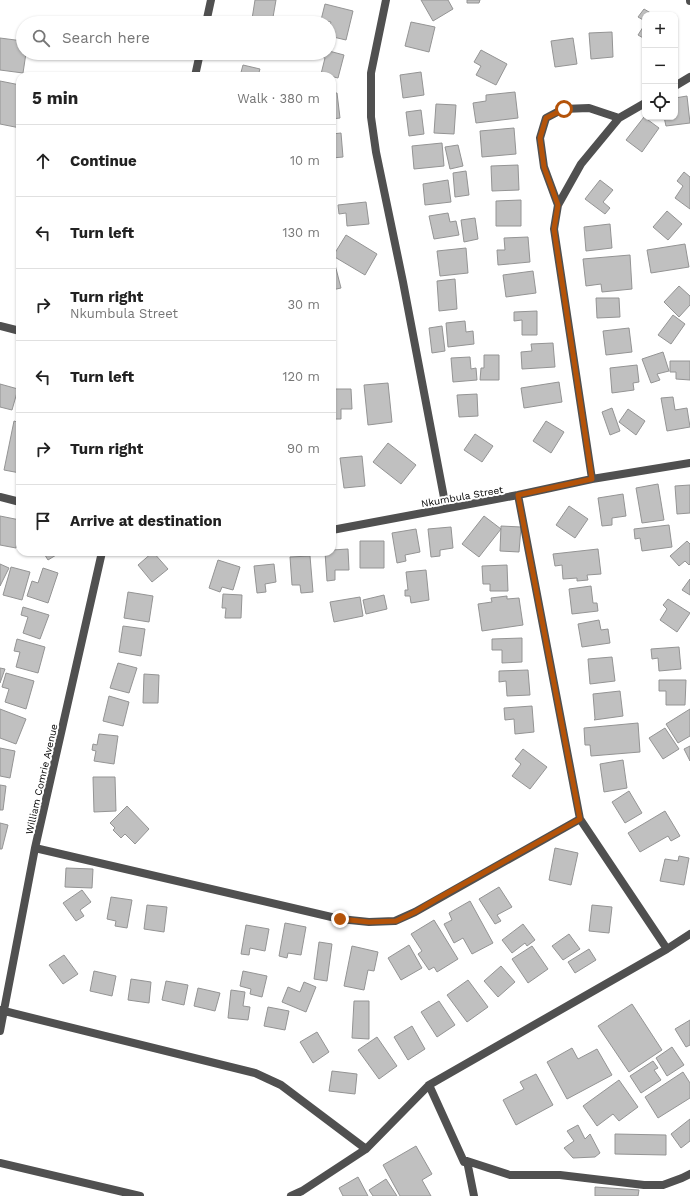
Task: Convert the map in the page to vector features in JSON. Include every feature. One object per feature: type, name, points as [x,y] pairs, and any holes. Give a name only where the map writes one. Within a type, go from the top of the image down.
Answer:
[{"type":"street","points":[[208,16],[211,0]]},
{"type":"street","points":[[386,0],[371,73],[371,117],[376,152],[446,508]]},
{"type":"street","points":[[196,72],[198,60]]},
{"type":"street","points":[[678,84],[690,77]]},
{"type":"street","points":[[592,479],[554,229],[558,205],[581,164],[620,118],[642,105]]},
{"type":"street","points":[[558,205],[544,167],[540,138],[546,118],[564,109],[589,108],[620,118]]},
{"type":"street","points":[[0,326],[16,330]]},
{"type":"street","name":"Nkumbula Street","points":[[336,529],[518,495],[592,479],[690,463]]},
{"type":"street","points":[[518,495],[580,819],[667,949]]},
{"type":"street","points":[[0,497],[16,501]]},
{"type":"street","name":"William Comrie Avenue","points":[[0,1031],[2,1010],[35,848],[101,556]]},
{"type":"street","points":[[35,848],[340,919],[369,922],[396,921],[415,912],[580,819]]},
{"type":"street","points":[[291,1196],[302,1192],[366,1149],[429,1086],[667,949],[690,934]]},
{"type":"street","points":[[2,1010],[255,1073],[281,1085],[366,1149]]},
{"type":"street","points":[[429,1086],[464,1162],[467,1161],[510,1175],[560,1175],[644,1185],[663,1185],[690,1174]]},
{"type":"street","points":[[467,1161],[474,1196]]},
{"type":"street","points":[[0,1163],[140,1196]]},
{"type":"building","points":[[255,0],[276,0],[273,16],[252,16]]},
{"type":"building","points":[[421,0],[448,0],[453,9],[433,21]]},
{"type":"building","points":[[467,0],[480,0],[479,3],[467,3]]},
{"type":"building","points":[[325,4],[353,11],[346,40],[336,38],[336,16],[322,16]]},
{"type":"building","points":[[644,9],[649,12],[642,12],[642,19],[638,17]]},
{"type":"building","points":[[411,22],[435,27],[429,52],[405,46]]},
{"type":"building","points":[[642,29],[642,37],[638,35]]},
{"type":"building","points":[[612,32],[613,57],[591,59],[589,33]]},
{"type":"building","points":[[0,38],[16,40],[16,60],[25,60],[23,72],[0,70]]},
{"type":"building","points":[[573,38],[577,64],[555,67],[551,41]]},
{"type":"building","points":[[481,50],[507,64],[496,85],[476,75],[481,66],[474,62]]},
{"type":"building","points":[[336,53],[344,55],[338,78],[336,78],[336,72],[322,72],[324,60],[336,60]]},
{"type":"building","points":[[243,65],[260,69],[259,72],[241,72]]},
{"type":"building","points":[[421,72],[424,95],[403,98],[400,75]]},
{"type":"building","points":[[0,81],[16,84],[16,127],[0,124]]},
{"type":"building","points":[[515,92],[518,118],[476,123],[473,103],[486,101],[486,95]]},
{"type":"building","points":[[336,93],[337,93],[340,118],[336,118]]},
{"type":"building","points":[[687,96],[690,123],[666,126],[665,120],[678,120],[678,98]]},
{"type":"building","points":[[436,104],[456,105],[454,134],[434,133]]},
{"type":"building","points":[[421,110],[424,134],[409,136],[406,112]]},
{"type":"building","points":[[642,120],[648,120],[659,128],[642,152],[626,140]]},
{"type":"building","points":[[514,128],[516,154],[482,157],[480,131]]},
{"type":"building","points":[[341,133],[343,157],[336,158],[336,134]]},
{"type":"building","points":[[442,143],[444,166],[414,169],[412,146]]},
{"type":"building","points":[[458,145],[463,166],[450,169],[445,147]]},
{"type":"building","points":[[518,165],[519,190],[492,191],[491,166]]},
{"type":"building","points":[[466,171],[469,195],[455,197],[453,173]]},
{"type":"building","points":[[684,172],[690,177],[690,209],[675,198],[683,186],[677,181]]},
{"type":"building","points":[[448,180],[451,202],[425,205],[423,184]]},
{"type":"building","points":[[600,180],[613,190],[603,202],[610,208],[605,214],[585,199]]},
{"type":"building","points":[[521,200],[521,226],[496,226],[496,201]]},
{"type":"building","points":[[366,202],[369,224],[347,226],[346,213],[339,214],[338,205]]},
{"type":"building","points":[[667,211],[682,224],[668,240],[653,227]]},
{"type":"building","points":[[448,213],[450,222],[456,221],[459,235],[434,239],[429,216]]},
{"type":"building","points":[[475,218],[478,239],[464,242],[461,220]]},
{"type":"building","points":[[610,224],[612,248],[586,251],[584,227]]},
{"type":"building","points":[[346,235],[377,254],[365,275],[336,258],[336,251]]},
{"type":"building","points":[[528,237],[530,262],[498,265],[497,250],[505,250],[504,238]]},
{"type":"building","points":[[685,244],[689,267],[651,273],[647,250]]},
{"type":"building","points":[[466,248],[468,273],[440,276],[437,251]]},
{"type":"building","points":[[630,255],[632,289],[602,292],[601,284],[586,286],[583,259]]},
{"type":"building","points":[[336,269],[341,288],[336,289]]},
{"type":"building","points":[[533,271],[536,293],[506,297],[503,275]]},
{"type":"building","points":[[455,279],[457,309],[439,311],[437,281]]},
{"type":"building","points":[[679,286],[690,296],[690,305],[679,317],[664,302]]},
{"type":"building","points":[[596,298],[619,298],[620,317],[597,318]]},
{"type":"building","points":[[537,311],[537,335],[522,335],[522,320],[514,321],[514,312]]},
{"type":"building","points":[[673,315],[685,324],[671,344],[658,335]]},
{"type":"building","points":[[465,321],[466,332],[473,331],[474,344],[448,347],[446,323]]},
{"type":"building","points":[[442,326],[445,351],[432,353],[429,328]]},
{"type":"building","points":[[629,328],[632,352],[606,355],[603,331]]},
{"type":"building","points":[[553,343],[555,367],[522,369],[521,352],[532,351],[531,344]]},
{"type":"building","points":[[663,352],[669,371],[657,374],[660,380],[651,383],[642,359]]},
{"type":"building","points":[[484,355],[499,355],[499,380],[480,380],[481,368],[484,368]]},
{"type":"building","points":[[470,357],[471,369],[476,368],[477,380],[453,382],[451,358]]},
{"type":"building","points":[[670,361],[690,361],[690,380],[676,379],[676,372],[670,372]]},
{"type":"building","points":[[637,365],[639,382],[633,383],[634,390],[612,393],[610,368]]},
{"type":"building","points":[[559,382],[562,402],[524,408],[521,388]]},
{"type":"building","points":[[388,383],[392,422],[368,425],[364,385]]},
{"type":"building","points":[[0,384],[16,388],[16,396],[12,410],[0,407]]},
{"type":"building","points":[[336,389],[351,389],[352,409],[341,409],[341,419],[336,419]]},
{"type":"building","points":[[477,394],[478,416],[459,417],[457,395]]},
{"type":"building","points":[[673,397],[675,410],[687,408],[690,427],[667,431],[661,398]]},
{"type":"building","points":[[612,408],[620,431],[610,435],[602,412]]},
{"type":"building","points":[[628,409],[645,421],[636,435],[619,422]]},
{"type":"building","points":[[14,421],[16,422],[16,472],[4,470]]},
{"type":"building","points":[[546,421],[564,432],[551,453],[533,441]]},
{"type":"building","points":[[475,434],[493,446],[482,462],[464,450]]},
{"type":"building","points":[[388,443],[416,465],[401,484],[373,462]]},
{"type":"building","points":[[362,456],[365,486],[344,488],[340,458]]},
{"type":"building","points":[[658,484],[664,520],[642,523],[636,488]]},
{"type":"building","points":[[690,485],[690,513],[677,514],[675,486]]},
{"type":"building","points":[[623,494],[626,516],[612,518],[612,525],[602,526],[598,498]]},
{"type":"building","points":[[569,506],[588,519],[575,538],[556,525]]},
{"type":"building","points":[[0,516],[16,519],[16,548],[0,545]]},
{"type":"building","points":[[484,516],[501,529],[479,557],[462,544]]},
{"type":"building","points":[[669,525],[672,547],[642,551],[640,538],[635,539],[634,529]]},
{"type":"building","points":[[501,526],[521,527],[519,552],[500,551]]},
{"type":"building","points":[[451,527],[453,548],[440,550],[440,556],[431,557],[428,529]]},
{"type":"building","points":[[416,529],[420,552],[405,555],[406,561],[397,563],[392,533]]},
{"type":"building","points":[[360,541],[384,541],[384,568],[360,568]]},
{"type":"building","points":[[687,541],[690,544],[690,564],[689,565],[685,561],[679,566],[670,556]]},
{"type":"building","points":[[348,549],[349,570],[335,570],[335,580],[327,581],[325,556],[336,556],[336,550]]},
{"type":"building","points":[[598,549],[601,574],[587,575],[588,580],[577,581],[577,578],[563,579],[562,565],[555,566],[553,554]]},
{"type":"building","points":[[46,556],[54,556],[48,560]]},
{"type":"building","points":[[148,556],[157,556],[168,569],[152,582],[138,565]]},
{"type":"building","points":[[310,556],[313,592],[301,593],[300,585],[292,585],[290,557]]},
{"type":"building","points":[[218,560],[240,567],[233,590],[222,587],[220,592],[209,588]]},
{"type":"building","points":[[0,564],[9,568],[0,586]]},
{"type":"building","points":[[274,564],[276,582],[265,584],[266,592],[257,593],[254,566]]},
{"type":"building","points":[[507,565],[508,591],[490,591],[490,584],[483,584],[482,566]]},
{"type":"building","points":[[11,567],[30,572],[22,600],[3,595]]},
{"type":"building","points":[[43,568],[58,573],[48,603],[27,596],[32,581],[38,583]]},
{"type":"building","points":[[426,570],[429,600],[411,603],[410,596],[405,596],[405,590],[408,590],[406,572]]},
{"type":"building","points":[[690,579],[690,595],[682,590]]},
{"type":"building","points":[[591,586],[593,603],[597,603],[598,611],[572,614],[569,589]]},
{"type":"building","points":[[128,592],[153,596],[149,622],[124,618]]},
{"type":"building","points":[[223,594],[242,595],[241,618],[225,618],[226,608],[222,608]]},
{"type":"building","points":[[384,595],[387,609],[366,614],[363,600]]},
{"type":"building","points":[[507,596],[507,599],[519,598],[523,625],[482,631],[478,604],[492,602],[491,598]]},
{"type":"building","points":[[360,597],[363,616],[334,622],[330,602]]},
{"type":"building","points":[[668,599],[690,613],[677,632],[660,620],[667,609],[663,605]]},
{"type":"building","points":[[23,607],[49,615],[40,639],[23,633],[28,617],[21,615]]},
{"type":"building","points":[[599,620],[601,630],[608,629],[610,643],[582,647],[578,624]]},
{"type":"building","points":[[123,626],[145,629],[141,656],[119,652]]},
{"type":"building","points":[[522,638],[522,662],[502,663],[502,650],[492,650],[492,639]]},
{"type":"building","points":[[17,639],[45,647],[38,673],[16,667],[20,652],[14,651]]},
{"type":"building","points":[[679,647],[681,669],[659,671],[658,658],[652,659],[651,649]]},
{"type":"building","points":[[612,657],[615,681],[590,684],[588,659]]},
{"type":"building","points":[[118,663],[137,668],[129,693],[110,688]]},
{"type":"building","points":[[0,668],[5,669],[0,683]]},
{"type":"building","points":[[528,670],[530,695],[507,696],[506,681],[499,682],[499,671]]},
{"type":"building","points":[[6,673],[34,681],[26,709],[5,702],[9,689],[2,687]]},
{"type":"building","points":[[144,674],[159,675],[158,703],[143,703]]},
{"type":"building","points":[[659,680],[686,680],[685,705],[666,705],[666,691],[659,691]]},
{"type":"building","points":[[620,691],[623,716],[594,720],[593,694]]},
{"type":"building","points":[[109,696],[129,702],[123,726],[103,721]]},
{"type":"building","points":[[532,706],[534,732],[515,734],[514,719],[505,720],[504,708]]},
{"type":"building","points":[[0,709],[26,719],[16,744],[0,738]]},
{"type":"building","points":[[690,709],[690,736],[678,743],[666,724]]},
{"type":"building","points":[[638,723],[640,752],[591,756],[590,745],[585,745],[584,728]]},
{"type":"building","points":[[665,728],[679,749],[663,759],[649,738]]},
{"type":"building","points":[[99,734],[118,736],[114,764],[94,761],[96,751],[92,750],[93,744],[97,745]]},
{"type":"building","points":[[690,746],[690,761],[684,749]]},
{"type":"building","points":[[0,748],[15,751],[10,778],[0,776]]},
{"type":"building","points":[[523,749],[547,767],[530,789],[512,776],[521,764],[515,759]]},
{"type":"building","points":[[623,760],[627,788],[604,792],[600,764]]},
{"type":"building","points":[[93,777],[115,777],[116,811],[94,812]]},
{"type":"building","points":[[0,785],[6,786],[3,810],[0,810]]},
{"type":"building","points":[[629,791],[642,813],[625,823],[612,802]]},
{"type":"building","points":[[127,806],[149,829],[135,844],[125,834],[121,838],[113,830],[115,828],[110,823]]},
{"type":"building","points":[[665,811],[680,836],[671,841],[668,836],[640,852],[628,833]]},
{"type":"building","points":[[0,823],[8,825],[2,849],[0,849]]},
{"type":"building","points":[[555,848],[578,853],[571,885],[549,880]]},
{"type":"building","points":[[679,856],[689,858],[684,885],[660,881],[665,859],[678,861]]},
{"type":"building","points":[[66,868],[93,869],[92,888],[65,887]]},
{"type":"building","points":[[499,887],[512,907],[497,915],[501,921],[495,924],[479,899]]},
{"type":"building","points":[[82,890],[91,902],[80,910],[84,916],[76,921],[63,903]]},
{"type":"building","points":[[111,897],[132,900],[127,928],[115,926],[116,921],[107,919]]},
{"type":"building","points":[[470,901],[493,943],[472,954],[463,938],[454,943],[444,924],[452,920],[449,913]]},
{"type":"building","points":[[147,905],[167,907],[164,932],[144,929]]},
{"type":"building","points":[[592,905],[612,907],[609,933],[589,931]]},
{"type":"building","points":[[434,920],[458,959],[437,972],[434,967],[429,970],[418,954],[422,951],[411,934]]},
{"type":"building","points":[[285,923],[306,927],[301,955],[288,953],[287,958],[279,956]]},
{"type":"building","points":[[523,924],[535,940],[527,946],[525,943],[512,953],[502,940]]},
{"type":"building","points":[[246,925],[269,929],[265,951],[250,948],[249,955],[241,954]]},
{"type":"building","points":[[569,934],[580,949],[563,960],[552,946]]},
{"type":"building","points":[[319,942],[332,944],[327,981],[314,979]]},
{"type":"building","points":[[409,945],[422,968],[401,980],[388,958]]},
{"type":"building","points":[[352,946],[378,952],[374,971],[368,970],[364,990],[344,986]]},
{"type":"building","points":[[532,946],[548,969],[528,983],[512,959]]},
{"type":"building","points":[[589,949],[596,960],[575,973],[568,962]]},
{"type":"building","points":[[64,955],[78,974],[63,984],[49,965]]},
{"type":"building","points":[[501,966],[515,982],[498,997],[484,981]]},
{"type":"building","points":[[94,971],[116,976],[112,996],[90,991]]},
{"type":"building","points":[[243,971],[267,976],[262,997],[250,994],[251,989],[240,986]]},
{"type":"building","points":[[131,979],[151,982],[149,1003],[128,1000]]},
{"type":"building","points":[[468,980],[488,1007],[467,1022],[447,995]]},
{"type":"building","points":[[166,981],[188,985],[184,1005],[162,1000]]},
{"type":"building","points":[[304,982],[316,987],[306,1012],[282,1002],[288,987],[300,992]]},
{"type":"building","points":[[198,988],[220,993],[215,1011],[194,1006]]},
{"type":"building","points":[[231,990],[245,992],[243,1006],[250,1007],[248,1020],[228,1018]]},
{"type":"building","points":[[354,1001],[369,1001],[369,1039],[352,1038]]},
{"type":"building","points":[[439,1001],[455,1025],[437,1037],[421,1012]]},
{"type":"building","points":[[632,1004],[662,1050],[629,1072],[598,1026]]},
{"type":"building","points":[[268,1007],[289,1011],[285,1030],[264,1026]]},
{"type":"building","points":[[690,1020],[690,1045],[686,1047],[675,1029]]},
{"type":"building","points":[[412,1026],[425,1049],[408,1060],[394,1037]]},
{"type":"building","points":[[317,1032],[329,1052],[313,1063],[300,1042]]},
{"type":"building","points":[[377,1037],[397,1066],[379,1079],[358,1050]]},
{"type":"building","points":[[672,1047],[684,1065],[667,1076],[656,1058]]},
{"type":"building","points":[[572,1048],[578,1059],[597,1049],[612,1075],[567,1099],[547,1062]]},
{"type":"building","points":[[653,1061],[658,1068],[654,1070],[661,1080],[641,1093],[630,1076]]},
{"type":"building","points":[[332,1071],[357,1074],[355,1094],[329,1091]]},
{"type":"building","points":[[683,1072],[690,1083],[690,1098],[658,1118],[645,1097]]},
{"type":"building","points":[[536,1074],[553,1105],[516,1125],[503,1100],[524,1089],[520,1082]]},
{"type":"building","points":[[619,1080],[638,1107],[619,1121],[613,1114],[597,1126],[583,1106]]},
{"type":"building","points":[[690,1119],[690,1141],[681,1148],[671,1134]]},
{"type":"building","points":[[578,1125],[585,1139],[590,1134],[600,1153],[595,1157],[573,1158],[564,1148],[574,1141],[567,1131]]},
{"type":"building","points":[[615,1134],[666,1135],[666,1155],[615,1154]]},
{"type":"building","points":[[416,1146],[432,1174],[422,1180],[431,1196],[400,1196],[383,1165]]},
{"type":"building","points":[[358,1177],[368,1196],[343,1196],[339,1188]]},
{"type":"building","points":[[386,1179],[397,1196],[373,1196],[369,1190]]},
{"type":"building","points":[[595,1187],[639,1190],[638,1196],[595,1196]]},
{"type":"route","points":[[340,919],[369,922],[396,921],[415,912],[580,819],[518,495],[592,479],[554,229],[558,205],[544,167],[540,138],[546,118],[564,109]]}]
